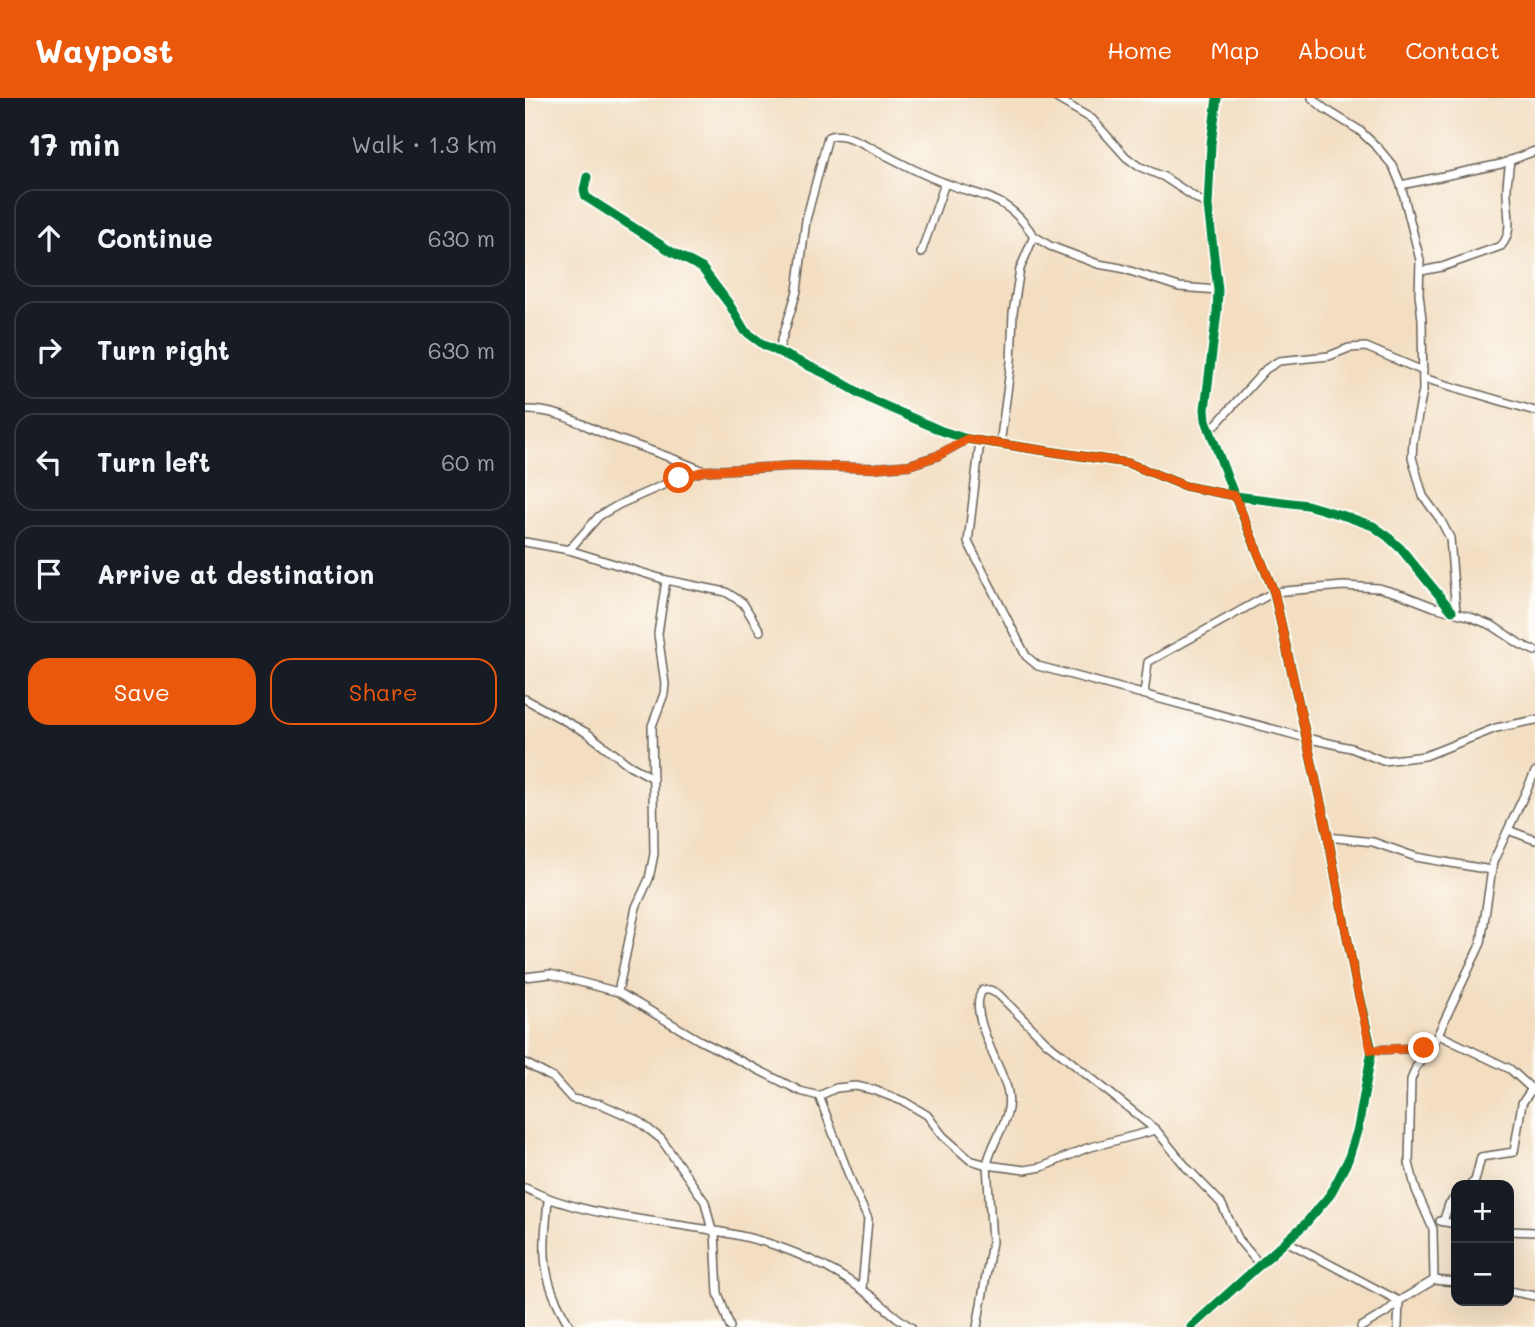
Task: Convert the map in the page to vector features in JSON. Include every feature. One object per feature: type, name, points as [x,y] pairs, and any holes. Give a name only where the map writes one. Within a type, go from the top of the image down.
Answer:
[{"type":"street","points":[[1056,98],[1092,119],[1126,157],[1138,166],[1164,177],[1208,206]]},
{"type":"street","points":[[1191,1327],[1286,1241],[1331,1195],[1348,1160],[1358,1128],[1371,1050],[1274,592],[1210,431],[1205,409],[1217,290],[1208,206],[1211,144],[1217,98]]},
{"type":"street","points":[[1313,98],[1325,109],[1359,130],[1378,148],[1393,166],[1401,185],[1421,271],[1419,294],[1423,374],[1412,457],[1423,496],[1450,538],[1454,612]]},
{"type":"street","points":[[778,352],[797,290],[807,220],[828,137],[841,136],[858,141],[945,183],[1003,204],[1019,216],[1034,236],[1050,246],[1098,264],[1121,268],[1179,287],[1217,290]]},
{"type":"street","points":[[1401,185],[1451,176],[1510,160],[1535,150]]},
{"type":"street","points":[[1421,271],[1442,267],[1501,246],[1507,239],[1510,160]]},
{"type":"street","points":[[587,177],[584,190],[586,197],[702,268],[745,331],[764,345],[830,376],[872,400],[941,431],[967,439],[1128,463],[1185,486],[1235,496],[1307,505],[1373,526],[1401,549],[1454,612]]},
{"type":"street","points":[[921,253],[945,183]]},
{"type":"street","points":[[1000,445],[1020,269],[1034,236]]},
{"type":"street","points":[[1210,431],[1266,369],[1279,361],[1329,356],[1349,348],[1366,347],[1423,374],[1535,411]]},
{"type":"street","points":[[525,410],[548,410],[561,414],[612,437],[670,456],[704,471]]},
{"type":"street","points":[[569,550],[599,516],[679,478],[704,471],[793,466],[873,468],[909,465],[937,456],[967,439]]},
{"type":"street","points":[[980,442],[968,542],[1026,656],[1038,666],[1351,748],[1388,762],[1425,756],[1496,728],[1535,720]]},
{"type":"street","points":[[525,542],[569,550],[667,580],[726,592],[743,603],[759,631]]},
{"type":"street","points":[[618,992],[636,907],[649,879],[654,854],[652,726],[664,694],[659,634],[667,580]]},
{"type":"street","points":[[1145,694],[1146,668],[1153,659],[1274,592],[1343,586],[1379,588],[1493,626],[1535,651]]},
{"type":"street","points":[[525,699],[587,733],[629,765],[653,778]]},
{"type":"street","points":[[1434,1280],[1434,1238],[1409,1163],[1411,1080],[1416,1067],[1439,1035],[1481,943],[1491,870],[1535,772]]},
{"type":"street","points":[[1509,830],[1535,840]]},
{"type":"street","points":[[1328,837],[1373,842],[1416,856],[1491,870]]},
{"type":"street","points":[[525,977],[550,974],[618,992],[782,1083],[819,1096],[836,1088],[856,1086],[905,1102],[927,1115],[943,1136],[970,1160],[987,1166],[1025,1170],[1042,1167],[1087,1148],[1156,1130]]},
{"type":"street","points":[[977,1327],[992,1242],[987,1166],[989,1154],[1008,1111],[1009,1098],[982,1021],[979,994],[983,990],[998,994],[1046,1042],[1156,1130],[1220,1203],[1239,1240],[1260,1265]]},
{"type":"street","points":[[1439,1035],[1510,1069],[1533,1090],[1522,1103],[1514,1152],[1481,1157],[1475,1180]]},
{"type":"street","points":[[1371,1050],[1431,1049]]},
{"type":"street","points":[[525,1063],[553,1079],[572,1099],[601,1104],[637,1120],[661,1139],[705,1202],[713,1232],[718,1293],[730,1327]]},
{"type":"street","points":[[819,1096],[868,1219],[862,1289]]},
{"type":"street","points":[[525,1188],[548,1200],[599,1212],[771,1244],[806,1257],[862,1289],[898,1320],[911,1327]]},
{"type":"street","points":[[548,1200],[547,1274],[554,1296],[570,1327]]},
{"type":"street","points":[[1443,1222],[1451,1202]]},
{"type":"street","points":[[1430,1220],[1451,1223]]},
{"type":"street","points":[[1514,1231],[1535,1232]]},
{"type":"street","points":[[1286,1241],[1399,1301]]},
{"type":"street","points":[[1361,1327],[1434,1280],[1451,1282]]},
{"type":"street","points":[[1514,1292],[1535,1296]]},
{"type":"street","points":[[1398,1327],[1399,1301]]},
{"type":"cycle path","points":[[1191,1327],[1305,1224],[1330,1195],[1348,1160],[1358,1128],[1372,1050],[1274,592],[1206,420],[1218,290],[1208,206],[1211,144],[1217,98]]},
{"type":"cycle path","points":[[587,177],[584,190],[586,197],[702,268],[745,331],[764,345],[830,376],[872,400],[967,439],[1128,463],[1185,486],[1235,496],[1307,505],[1373,526],[1401,549],[1452,611]]},
{"type":"route","points":[[679,478],[704,471],[793,466],[873,468],[909,465],[937,456],[967,439],[1128,463],[1185,486],[1235,496],[1274,592],[1327,831],[1371,1050],[1424,1048]]}]
